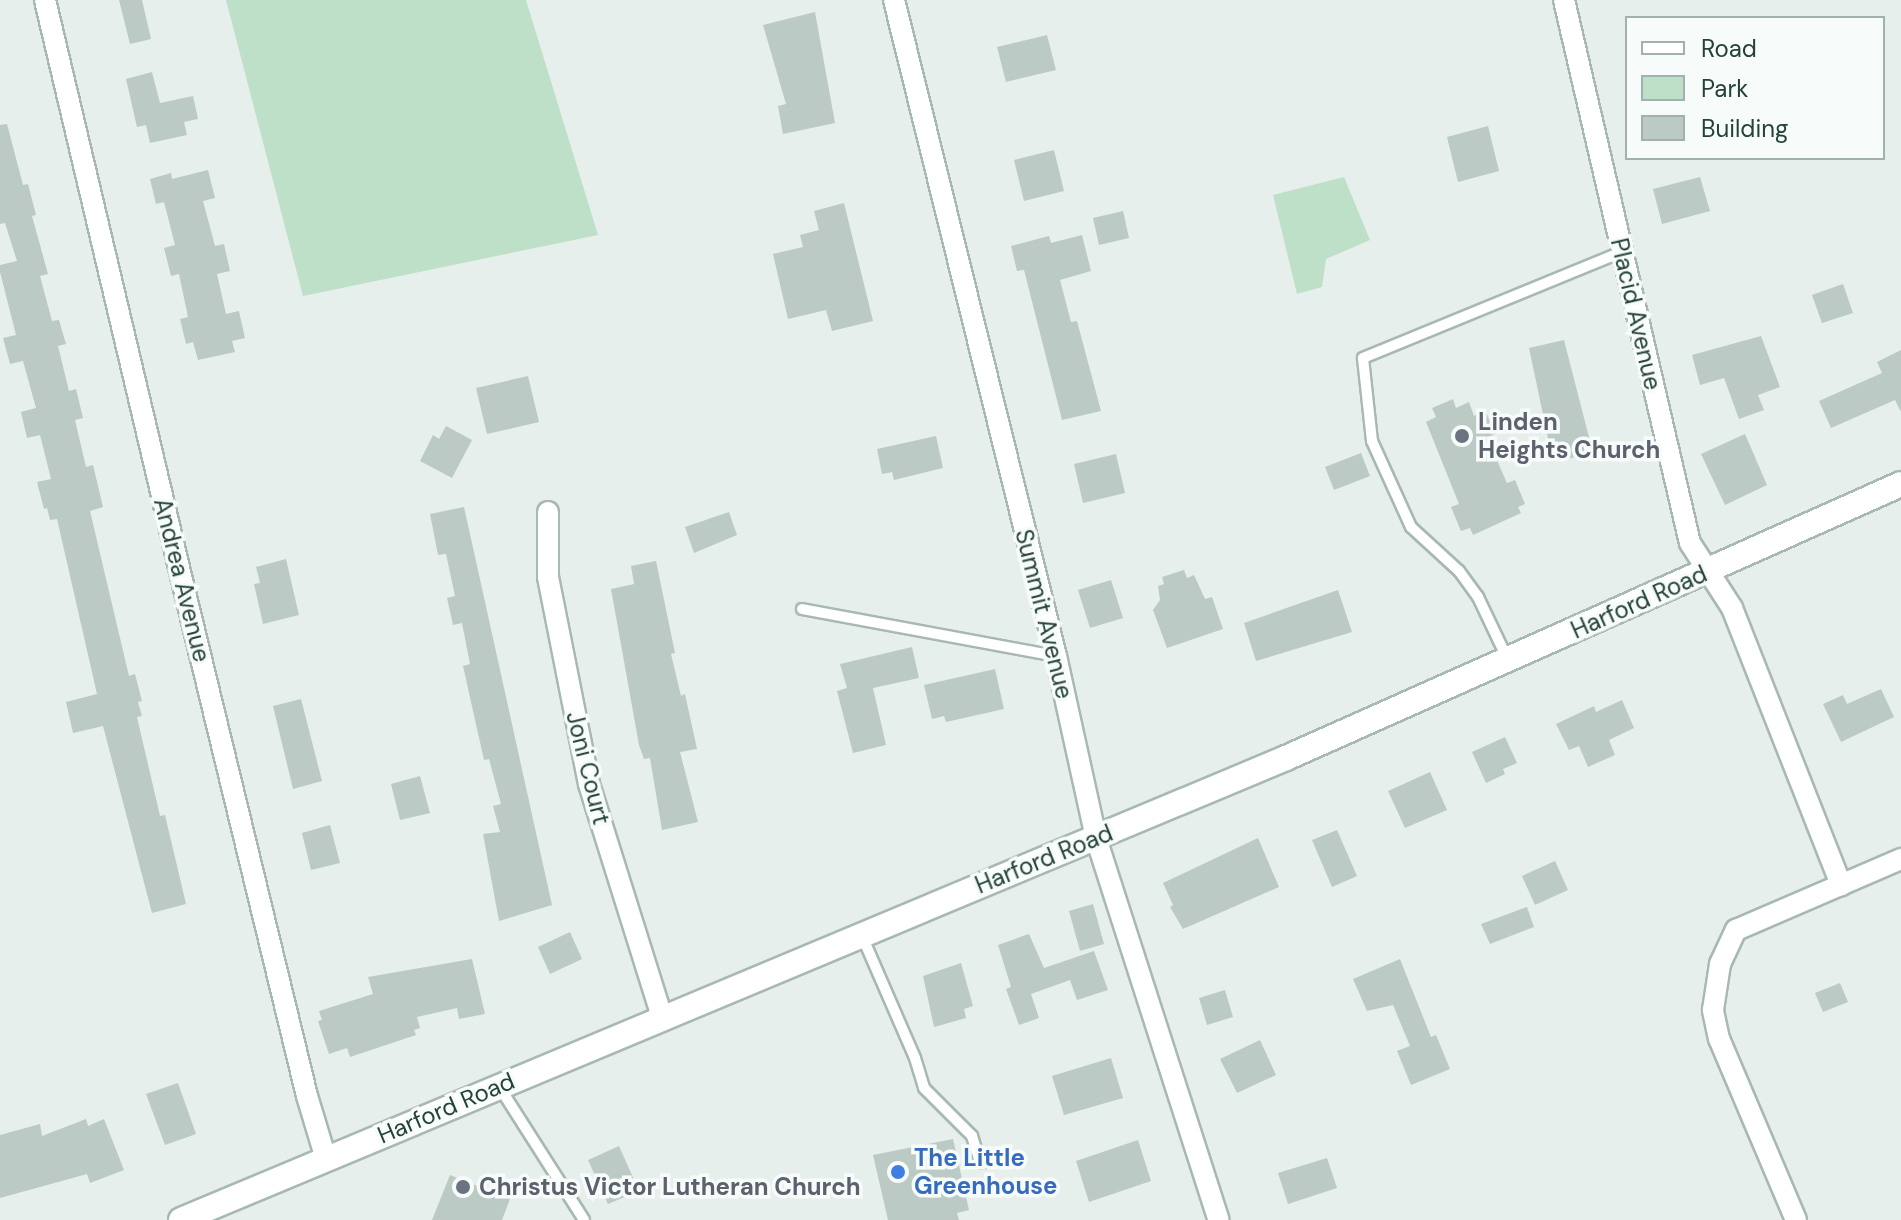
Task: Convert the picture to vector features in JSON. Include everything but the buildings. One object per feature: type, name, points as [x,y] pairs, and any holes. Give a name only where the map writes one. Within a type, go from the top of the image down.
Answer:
[{"type":"main road","name":"Harford Road","points":[[181,1220],[1096,838],[1508,661],[1901,484]]},
{"type":"street","name":"Andrea Avenue","points":[[45,0],[307,1096],[326,1159]]},
{"type":"street","name":"Summit Avenue","points":[[894,0],[1056,656],[1096,838],[1219,1220]]},
{"type":"street","name":"Placid Avenue","points":[[1564,0],[1690,543],[1732,608],[1841,885]]},
{"type":"street","name":"Joni Court","points":[[548,512],[548,577],[586,769],[662,1017]]},
{"type":"street","points":[[1796,1220],[1719,1039],[1713,1010],[1720,964],[1736,930],[1901,859]]},
{"type":"lane","points":[[1508,661],[1478,597],[1459,571],[1411,527],[1372,441],[1363,358],[1622,252]]},
{"type":"lane","points":[[802,609],[1056,656]]},
{"type":"lane","points":[[861,934],[915,1058],[924,1088],[972,1136],[980,1163],[992,1160]]},
{"type":"lane","points":[[499,1086],[584,1220]]},
{"type":"green space","points":[[226,0],[526,0],[598,235],[303,296]]},
{"type":"green space","points":[[1344,177],[1370,240],[1326,259],[1322,287],[1297,294],[1273,195]]},
{"type":"place","name":"Linden Heights Church","points":[[1462,436]]},
{"type":"place","name":"The Little Greenhouse","points":[[898,1172]]},
{"type":"place","name":"Christus Victor Lutheran Church","points":[[463,1187]]}]
